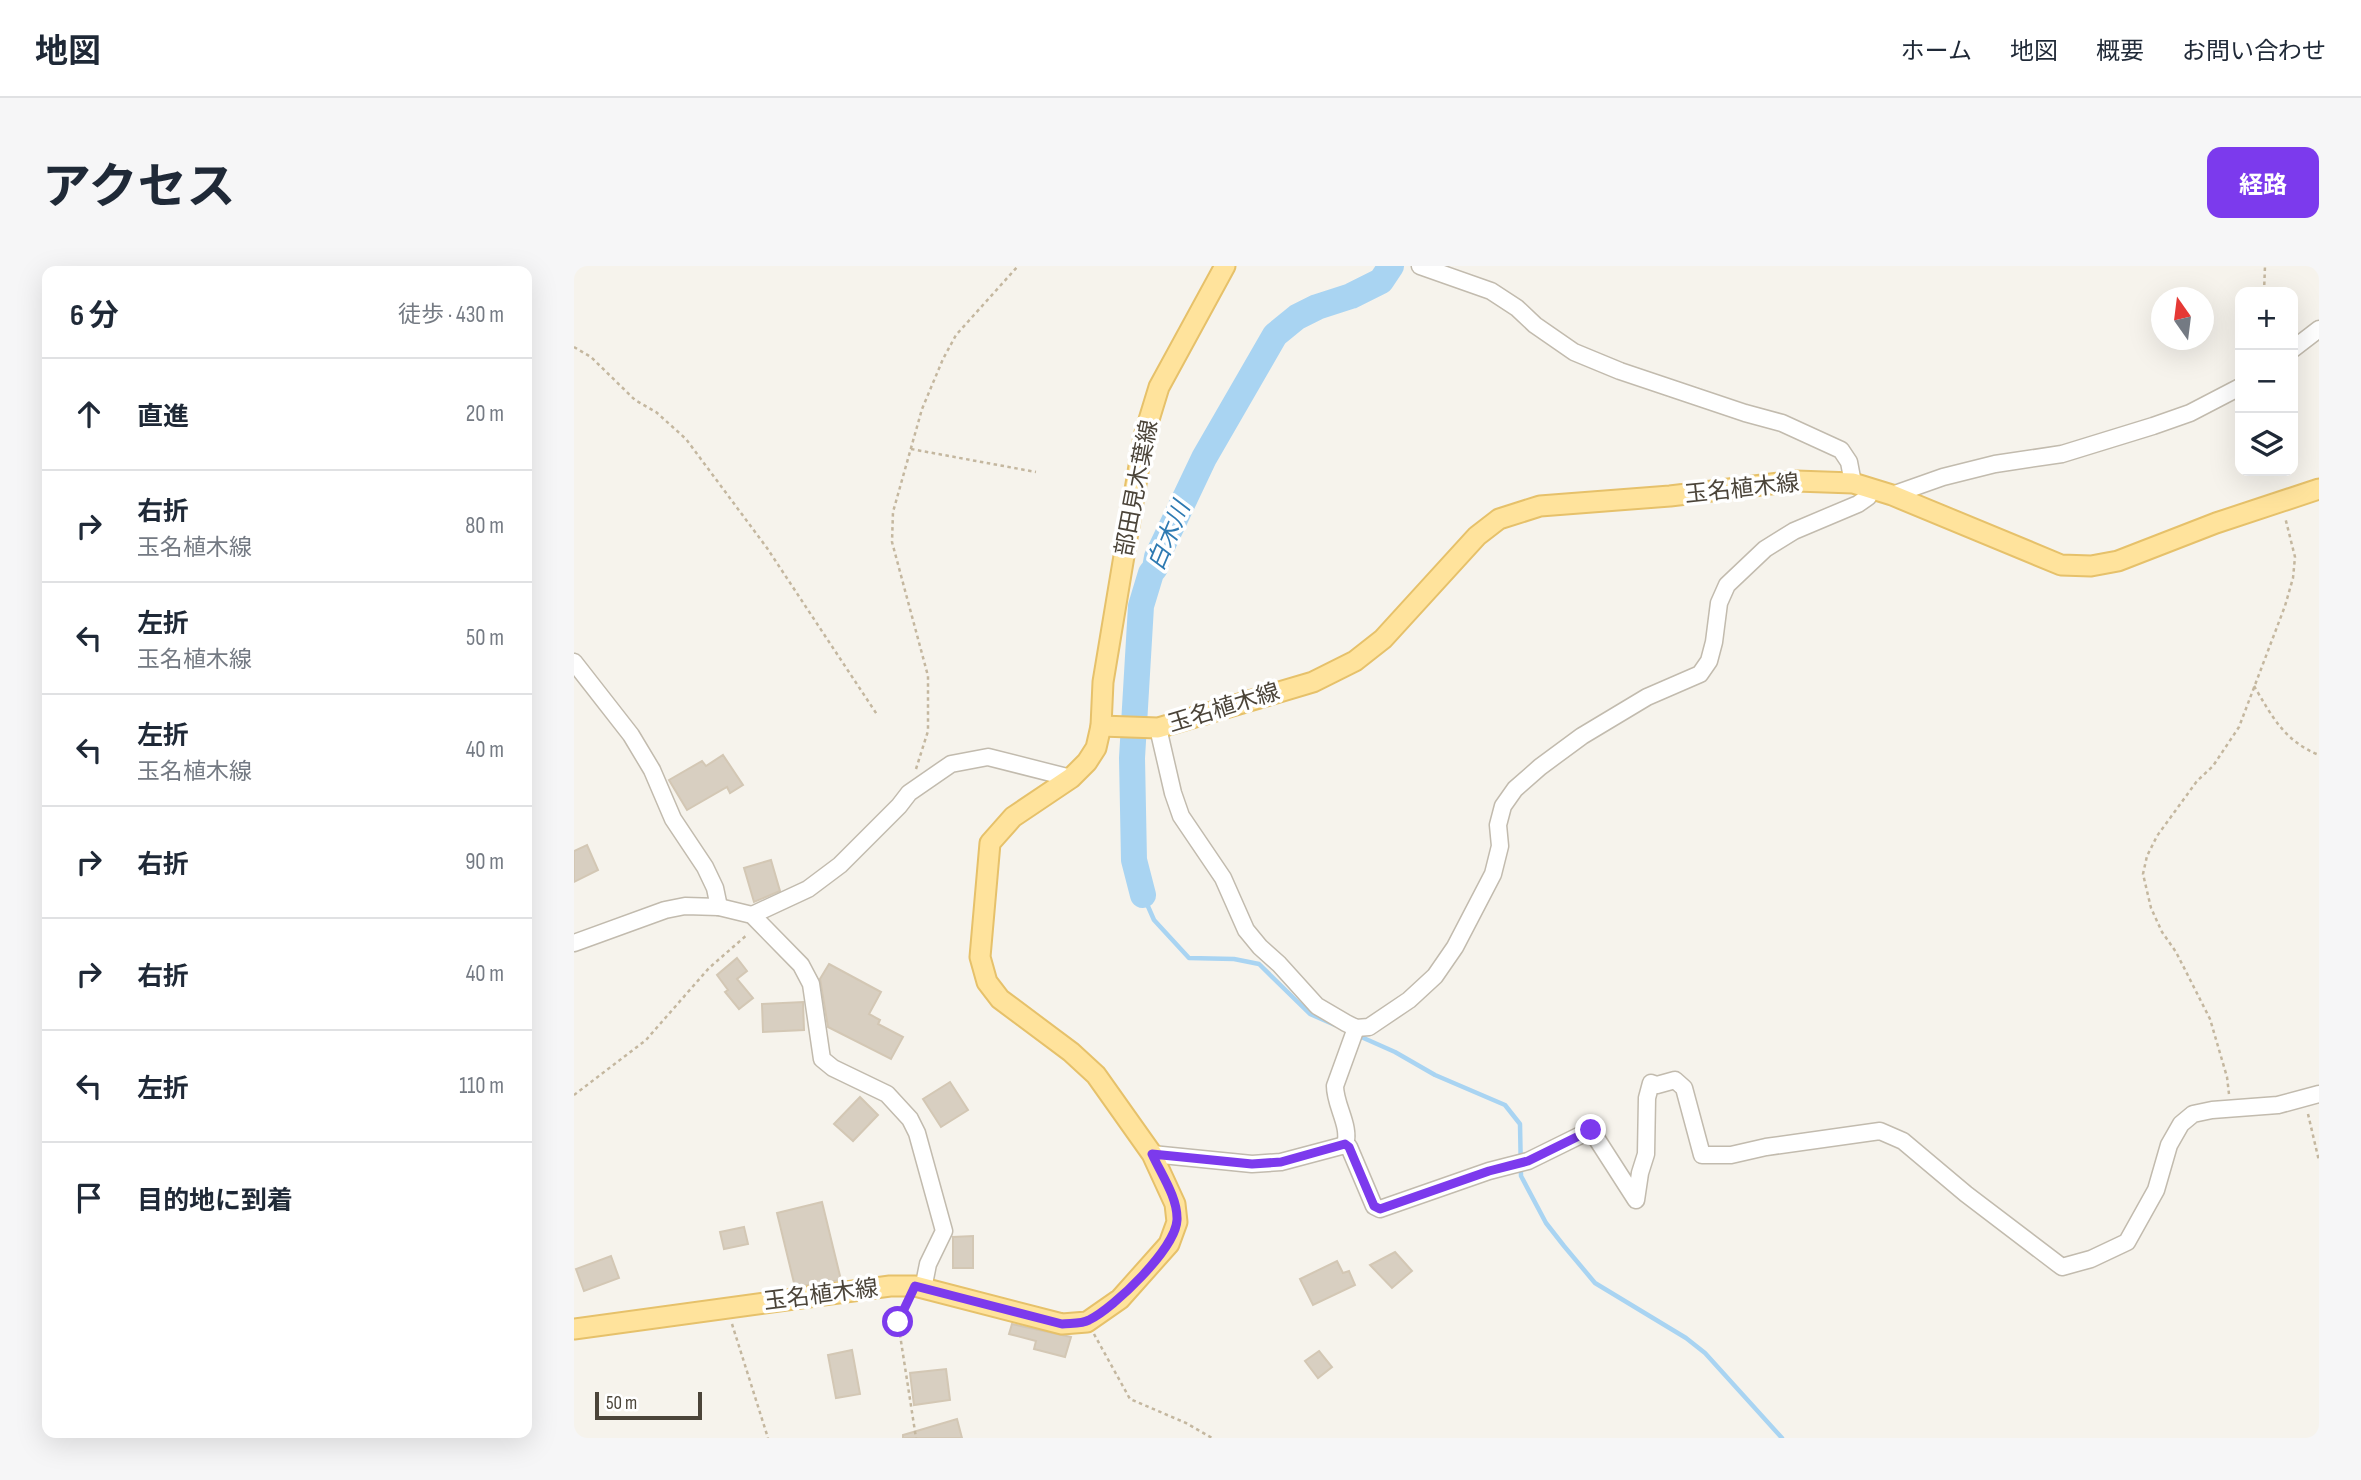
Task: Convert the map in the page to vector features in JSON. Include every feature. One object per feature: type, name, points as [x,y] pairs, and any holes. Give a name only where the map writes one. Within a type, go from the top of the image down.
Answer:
[{"type":"main road","name":"部田見木葉線","points":[[1101,726],[1103,682],[1144,436],[1159,387],[1225,266]]},
{"type":"main road","name":"玉名植木線","points":[[1101,726],[1153,727],[1312,682],[1355,662],[1383,639],[1477,536],[1499,519],[1540,506],[1670,496],[1796,481],[1863,486],[1892,495],[2061,565],[2091,566],[2118,561],[2319,489]]},
{"type":"main road","points":[[1087,1322],[1120,1299],[1169,1244],[1177,1222],[1175,1204],[1152,1154],[1096,1075],[1071,1052],[1000,999],[987,982],[980,957],[990,843],[1013,817],[1071,778],[1087,762],[1096,748],[1101,726]]},
{"type":"main road","name":"玉名植木線","points":[[574,1329],[890,1286],[919,1288],[1062,1324],[1087,1322]]},
{"type":"street","points":[[1345,1144],[1348,1136],[1335,1095],[1335,1086],[1353,1035],[1409,1000],[1435,976],[1448,957],[1493,874],[1500,846],[1498,825],[1503,806],[1516,789],[1540,766],[1583,736],[1647,697],[1700,674],[1709,661],[1719,603],[1727,585],[1765,549],[1794,531],[1858,504],[1868,496],[1841,450],[1782,423],[1620,371],[1574,352],[1491,291],[1420,266]]},
{"type":"street","points":[[2298,345],[2319,330]]},
{"type":"street","points":[[1892,495],[1943,477],[1995,464],[2062,454],[2190,413],[2235,390]]},
{"type":"street","points":[[574,662],[631,735],[652,770],[673,819],[705,867],[715,888],[719,907]]},
{"type":"street","points":[[1153,727],[1181,816],[1223,878],[1246,930],[1317,1006],[1353,1035]]},
{"type":"street","points":[[756,919],[808,889],[840,865],[909,793],[951,764],[988,757],[1071,778]]},
{"type":"street","points":[[574,943],[665,910],[685,906],[719,907],[756,919],[801,965],[811,984],[822,1059],[833,1068],[887,1094],[904,1112],[917,1133],[944,1231],[919,1288]]},
{"type":"street","points":[[1345,1144],[1349,1147],[1374,1206],[1380,1209],[1489,1171],[1522,1163],[1591,1130],[1636,1200],[1646,1154],[1647,1098],[1651,1083],[1657,1085],[1675,1080],[1684,1088],[1702,1155],[1731,1155],[1766,1147],[1880,1132],[1903,1141],[1966,1194],[2062,1267],[2127,1242],[2156,1190],[2169,1145],[2181,1124],[2193,1114],[2278,1105],[2312,1096]]},
{"type":"street","points":[[1152,1154],[1252,1164],[1281,1162],[1345,1144]]},
{"type":"path","points":[[909,793],[928,731],[928,676],[892,542],[893,512],[922,409],[943,359],[956,335],[1018,266]]},
{"type":"path","points":[[2264,287],[2265,266]]},
{"type":"path","points":[[574,347],[591,357],[635,400],[656,412],[686,439],[767,548],[878,716]]},
{"type":"path","points":[[911,449],[1036,472]]},
{"type":"path","points":[[2230,1108],[2227,1077],[2210,1019],[2176,952],[2162,933],[2151,908],[2143,874],[2147,856],[2157,836],[2197,781],[2213,766],[2239,727],[2285,606],[2293,578],[2295,557],[2284,515],[2277,502]]},
{"type":"path","points":[[2254,686],[2280,729],[2306,749],[2319,755]]},
{"type":"path","points":[[574,1095],[646,1040],[756,919]]},
{"type":"path","points":[[2312,1096],[2319,1161]]},
{"type":"path","points":[[916,1438],[898,1322],[919,1288]]},
{"type":"path","points":[[729,1307],[735,1338],[768,1438]]},
{"type":"path","points":[[1087,1322],[1130,1398],[1212,1438]]},
{"type":"building","points":[[723,755],[743,785],[730,793],[727,787],[687,810],[669,780],[702,761],[706,766]]},
{"type":"building","points":[[587,845],[598,870],[574,882],[574,851]]},
{"type":"building","points":[[771,860],[780,891],[754,902],[744,868]]},
{"type":"building","points":[[737,958],[747,971],[737,979],[753,998],[739,1009],[725,992],[728,990],[717,975]]},
{"type":"building","points":[[829,964],[881,992],[869,1014],[880,1020],[878,1024],[903,1037],[891,1059],[828,1027],[820,979]]},
{"type":"building","points":[[803,1002],[804,1030],[763,1032],[762,1004]]},
{"type":"building","points":[[950,1082],[968,1110],[941,1127],[923,1099]]},
{"type":"building","points":[[860,1097],[878,1115],[853,1141],[834,1124]]},
{"type":"building","points":[[822,1202],[841,1280],[795,1287],[777,1213]]},
{"type":"building","points":[[744,1227],[748,1244],[724,1249],[720,1232]]},
{"type":"building","points":[[973,1236],[973,1268],[953,1268],[953,1237]]},
{"type":"building","points":[[1395,1252],[1412,1271],[1392,1288],[1370,1265]]},
{"type":"building","points":[[611,1256],[619,1278],[584,1291],[576,1269]]},
{"type":"building","points":[[1337,1261],[1343,1273],[1349,1271],[1355,1285],[1313,1305],[1300,1279]]},
{"type":"building","points":[[1012,1324],[1071,1337],[1065,1357],[1034,1349],[1036,1341],[1009,1334]]},
{"type":"building","points":[[852,1350],[860,1394],[836,1398],[828,1355]]},
{"type":"building","points":[[1319,1351],[1332,1367],[1318,1378],[1305,1361]]},
{"type":"building","points":[[946,1369],[950,1400],[914,1405],[910,1373]]},
{"type":"building","points":[[957,1419],[962,1438],[903,1438],[903,1435]]},
{"type":"waterway","name":"白木川","points":[[1143,895],[1134,860],[1132,758],[1141,606],[1157,557],[1204,458],[1275,335],[1297,317],[1381,281],[1391,266]]},
{"type":"waterway","points":[[1143,895],[1154,920],[1189,958],[1234,959],[1259,964],[1310,1014],[1335,1025]]},
{"type":"waterway","points":[[1359,1036],[1395,1052],[1435,1075],[1505,1105],[1520,1124],[1521,1176],[1546,1223],[1564,1246],[1595,1283],[1686,1338],[1705,1353],[1782,1438]]},
{"type":"route","points":[[898,1322],[915,1286],[1062,1324],[1087,1322],[1120,1299],[1169,1244],[1177,1222],[1175,1204],[1152,1154],[1252,1164],[1281,1162],[1345,1144],[1349,1147],[1374,1206],[1380,1209],[1489,1171],[1528,1161],[1591,1130]]}]
